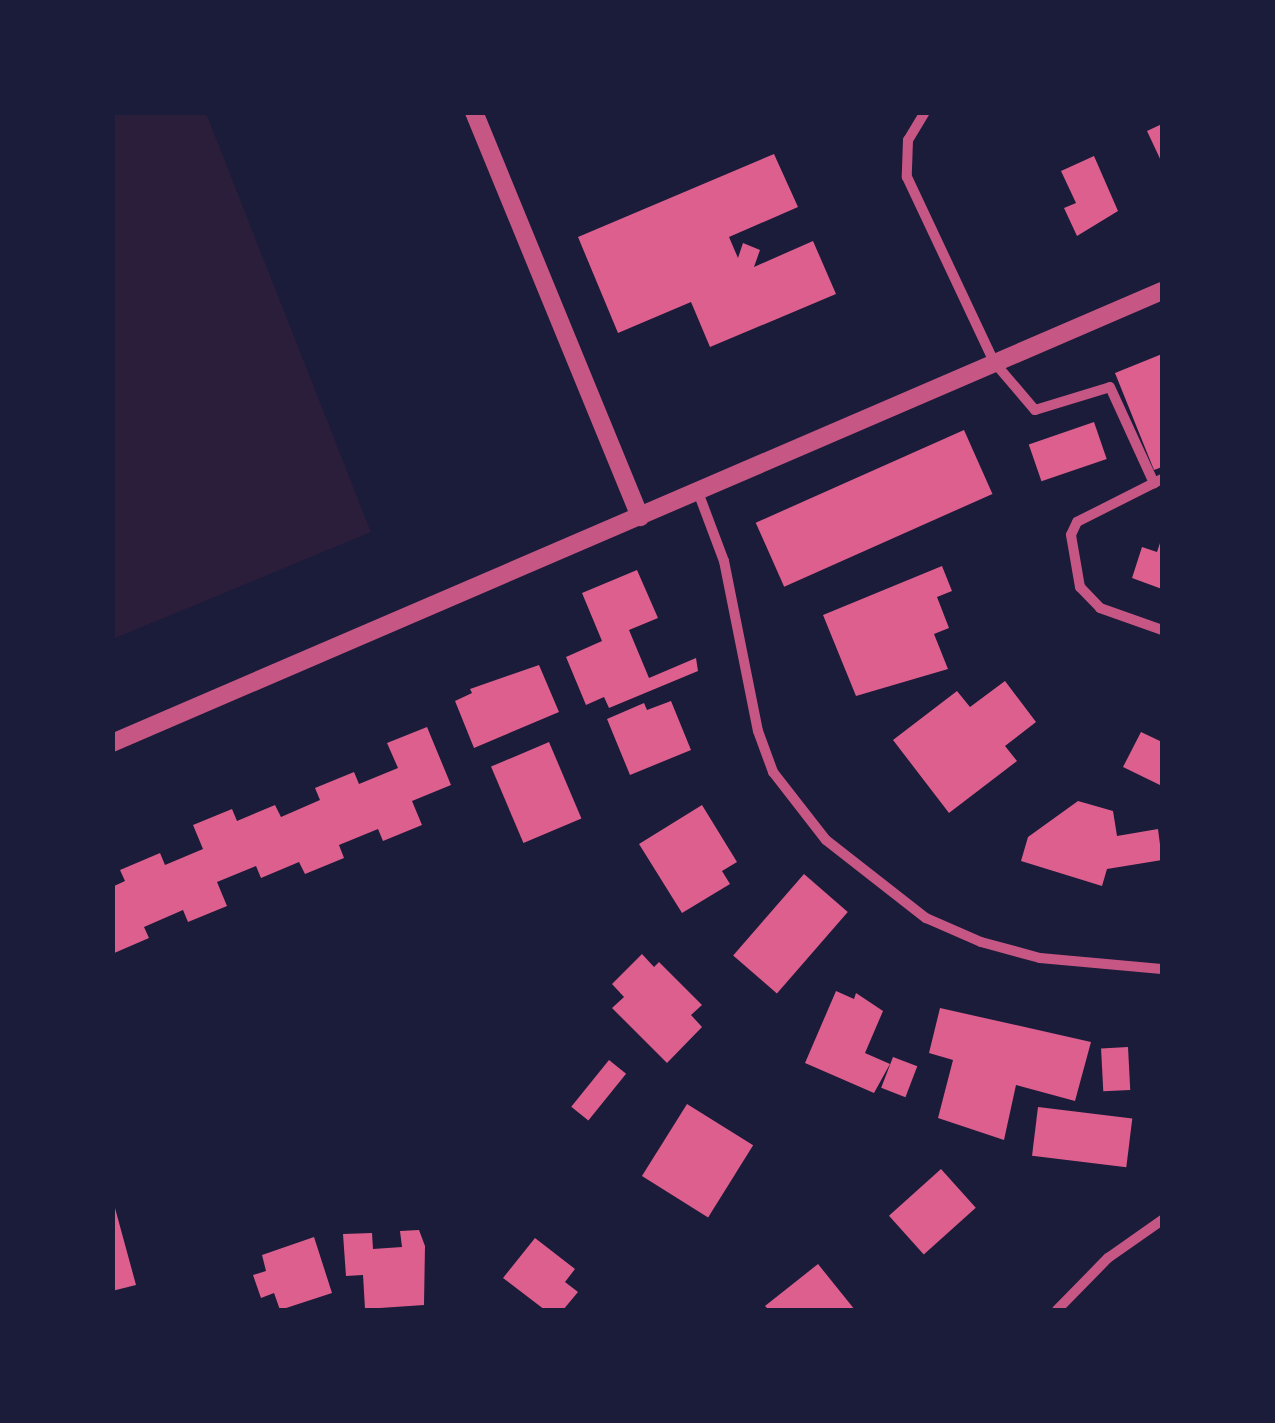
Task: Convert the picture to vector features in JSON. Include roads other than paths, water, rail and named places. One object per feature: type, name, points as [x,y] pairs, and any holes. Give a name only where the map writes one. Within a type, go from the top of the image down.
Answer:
[{"type":"street","points":[[474,112],[640,517]]},
{"type":"street","points":[[924,112],[908,140],[907,177],[994,362],[1036,410],[1110,387],[1158,481],[1077,522],[1071,535],[1080,587],[1090,598],[1100,608],[1162,630]]},
{"type":"street","points":[[112,744],[1162,291]]},
{"type":"street","points":[[698,492],[724,561],[758,731],[773,772],[826,840],[926,918],[980,942],[1040,958],[1162,969]]},
{"type":"street","points":[[1057,1310],[1108,1258],[1162,1220]]}]
